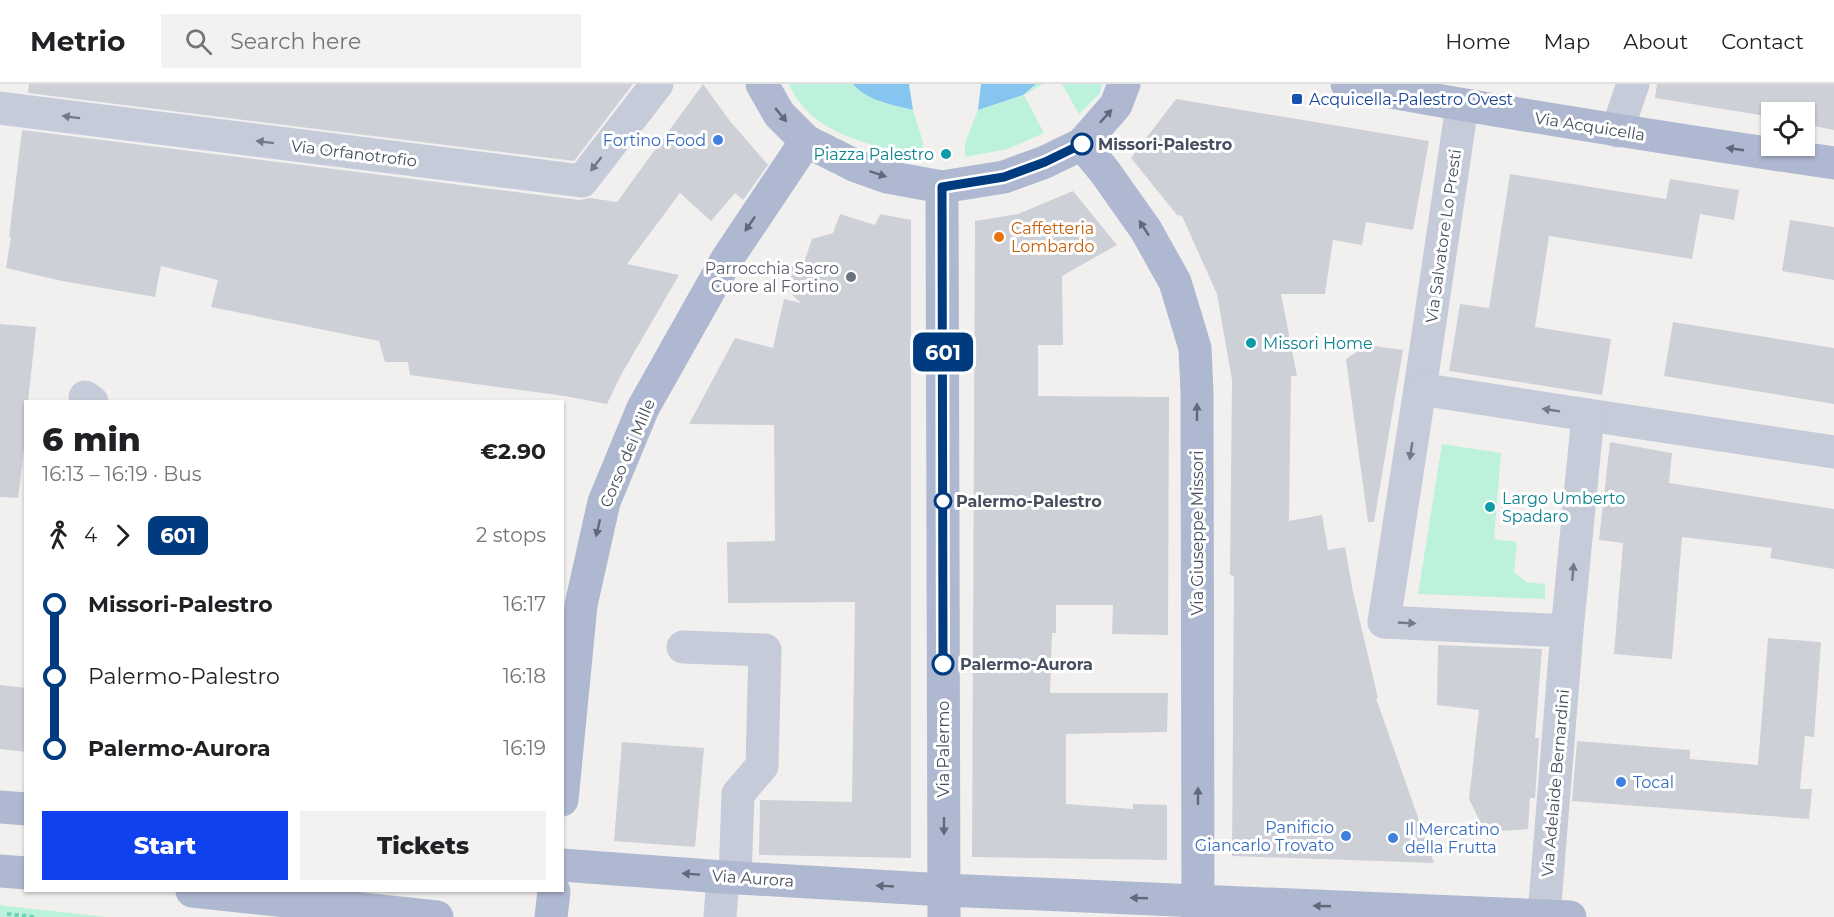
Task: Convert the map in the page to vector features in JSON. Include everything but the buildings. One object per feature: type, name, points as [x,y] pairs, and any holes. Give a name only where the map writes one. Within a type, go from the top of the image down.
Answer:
[{"type":"main road","points":[[762,84],[779,114],[806,141],[866,170],[887,177],[942,187],[1004,177],[1045,162],[1082,144],[1116,105],[1124,84]]},
{"type":"main road","name":"Via Acquicella","points":[[1347,84],[1462,106],[1834,163]]},
{"type":"main road","name":"Corso dei Mille","points":[[564,779],[581,605],[604,502],[643,408],[727,259],[806,141]]},
{"type":"main road","name":"Via Giuseppe Missori","points":[[1082,144],[1146,230],[1175,282],[1195,348],[1198,909]]},
{"type":"main road","name":"Via Palermo","points":[[942,187],[944,903]]},
{"type":"main road","points":[[0,807],[24,809]]},
{"type":"main road","name":"Via Aurora","points":[[564,865],[729,877],[944,903],[1557,916]]},
{"type":"main road","points":[[0,871],[24,873]]},
{"type":"main road","points":[[210,892],[338,899],[437,917]]},
{"type":"main road","points":[[551,917],[554,892]]},
{"type":"street","name":"Via Orfanotrofio","points":[[3,100],[582,181],[657,84]]},
{"type":"street","points":[[1617,131],[1633,84]]},
{"type":"street","name":"Via Salvatore Lo Presti","points":[[1462,106],[1384,622],[1567,641]]},
{"type":"street","points":[[1422,378],[1588,415],[1834,453]]},
{"type":"street","name":"Via Adelaide Bernardini","points":[[1557,916],[1567,641],[1588,415]]},
{"type":"street","points":[[683,647],[765,650],[762,766],[738,794],[729,877],[720,917]]},
{"type":"path","points":[[7,906],[7,915],[35,917]]},
{"type":"green space","points":[[789,84],[853,84],[858,90],[872,98],[913,110],[923,142],[922,157],[864,142],[828,127],[812,116],[799,102]]},
{"type":"green space","points":[[1036,84],[1043,84],[1024,95],[1044,133],[1008,149],[965,157],[965,143],[978,110],[1023,95]]},
{"type":"green space","points":[[1062,84],[1102,84],[1100,93],[1079,114]]},
{"type":"green space","points":[[1442,444],[1501,453],[1494,539],[1517,542],[1514,572],[1526,582],[1545,584],[1545,599],[1418,594]]},
{"type":"green space","points":[[0,905],[7,906],[107,917],[0,917]]},
{"type":"water","points":[[853,84],[909,84],[913,110],[865,95]]},
{"type":"water","points":[[981,84],[1036,84],[1023,95],[978,110]]},
{"type":"bus line","name":"601","points":[[943,664],[942,187],[1004,177],[1045,162],[1082,144]]},
{"type":"place","name":"Acquicella-Palestro Ovest","points":[[1297,99]]},
{"type":"place","name":"Fortino Food","points":[[718,140]]},
{"type":"place","name":"Missori-Palestro","points":[[1082,144]]},
{"type":"place","name":"Piazza Palestro","points":[[946,154]]},
{"type":"place","name":"Caffetteria Lombardo","points":[[999,237]]},
{"type":"place","name":"Parrocchia Sacro Cuore al Fortino","points":[[851,277]]},
{"type":"place","name":"Missori Home","points":[[1251,343]]},
{"type":"place","name":"Palermo-Palestro","points":[[943,501]]},
{"type":"place","name":"Largo Umberto Spadaro","points":[[1490,507]]},
{"type":"place","name":"Palermo-Aurora","points":[[943,664]]},
{"type":"place","name":"Tocal","points":[[1621,782]]},
{"type":"place","name":"Panificio Giancarlo Trovato","points":[[1346,836]]},
{"type":"place","name":"Il Mercatino della Frutta","points":[[1393,838]]}]
